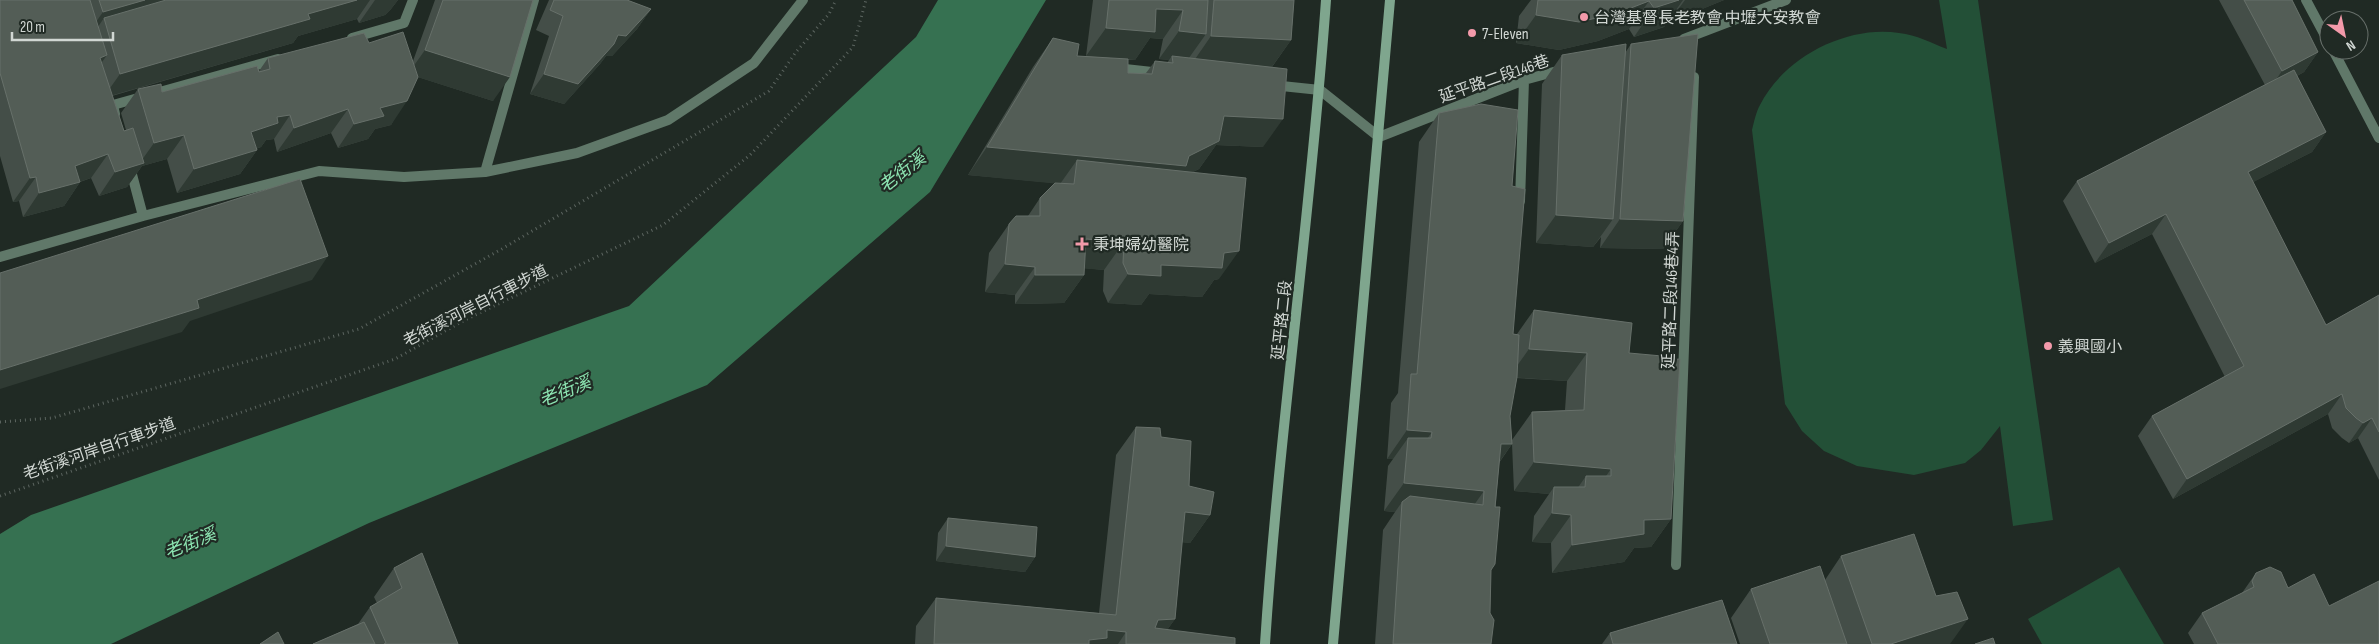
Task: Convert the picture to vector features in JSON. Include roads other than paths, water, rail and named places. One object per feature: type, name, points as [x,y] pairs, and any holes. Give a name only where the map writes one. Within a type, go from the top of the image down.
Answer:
[{"type":"main road","name":"延平路二段","points":[[1265,644],[1272,544],[1320,90],[1326,0]]},
{"type":"main road","points":[[1333,644],[1390,0]]},
{"type":"lane","points":[[338,42],[404,24],[413,0]]},
{"type":"lane","points":[[485,172],[534,0]]},
{"type":"lane","points":[[0,257],[143,216],[319,172],[404,177],[485,172],[577,153],[668,120],[754,62],[803,0]]},
{"type":"lane","points":[[1676,41],[1695,41],[1786,0]]},
{"type":"lane","points":[[2306,0],[2319,24]]},
{"type":"lane","points":[[118,124],[113,105],[291,55]]},
{"type":"lane","points":[[2338,60],[2379,138]]},
{"type":"lane","name":"延平路二段146巷4弄","points":[[1676,565],[1694,65]]},
{"type":"lane","points":[[1108,67],[1177,74]]},
{"type":"lane","name":"延平路二段146巷","points":[[1379,137],[1524,80],[1572,67]]},
{"type":"lane","points":[[1520,211],[1524,80]]},
{"type":"lane","points":[[1266,84],[1320,90],[1379,137]]},
{"type":"lane","points":[[128,161],[143,216]]},
{"type":"water","name":"老街溪","points":[[938,0],[1046,0],[930,192],[707,385],[369,523],[111,644],[0,644],[0,534],[31,515],[629,306],[916,37]]},
{"type":"place","name":"台灣基督長老教會 中壢大安教會","points":[[1584,17]]},
{"type":"place","name":"7-Eleven","points":[[1472,33]]},
{"type":"place","name":"秉坤婦幼醫院","points":[[1082,244]]},
{"type":"place","name":"義興國小","points":[[2048,346]]}]
